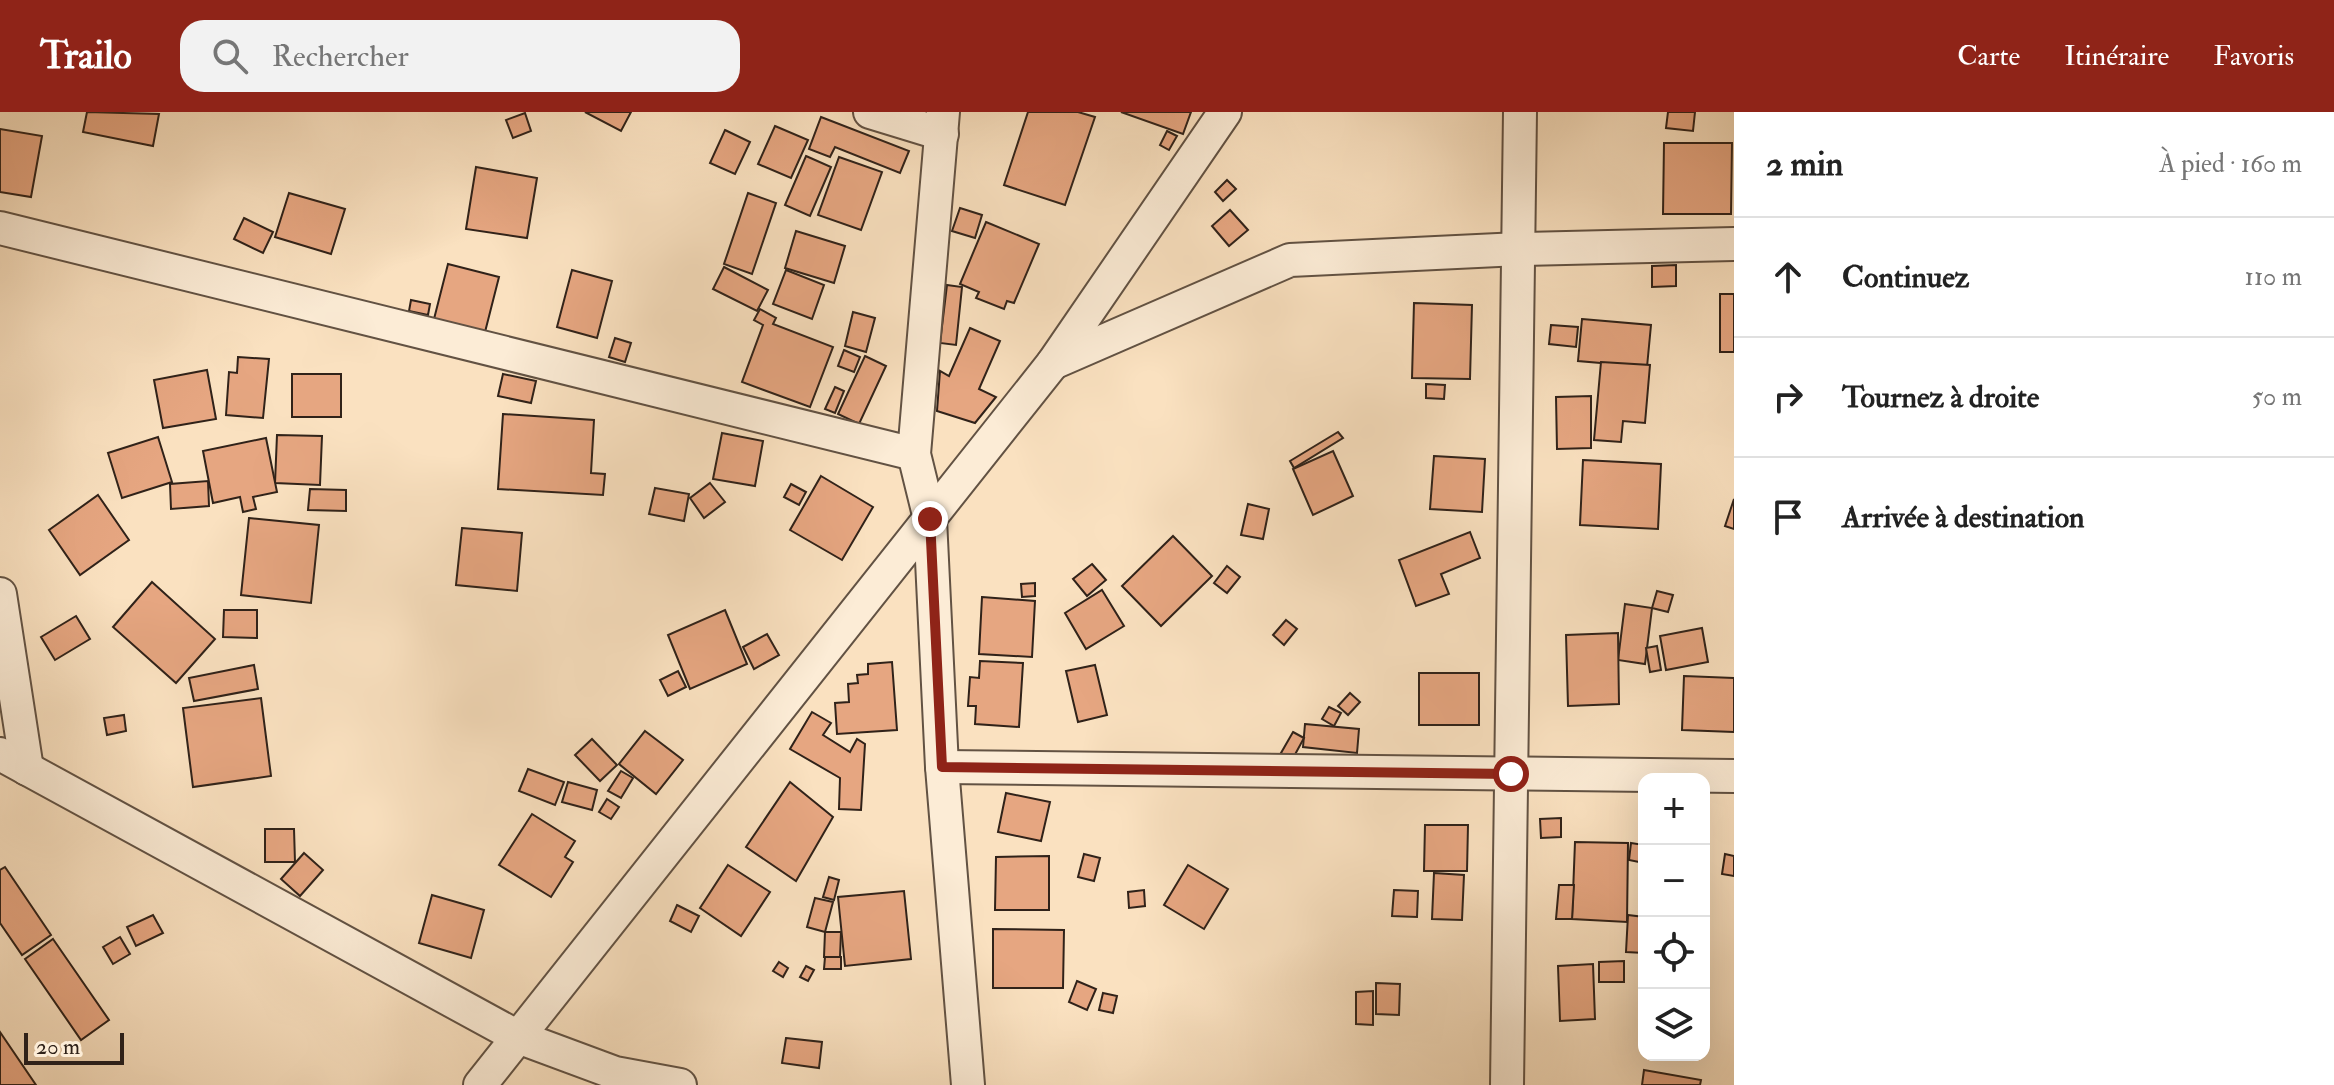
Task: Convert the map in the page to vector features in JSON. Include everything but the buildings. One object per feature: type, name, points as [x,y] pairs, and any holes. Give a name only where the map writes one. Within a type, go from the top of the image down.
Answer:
[{"type":"street","points":[[870,112],[942,123],[914,454],[930,519],[942,767],[968,1085]]},
{"type":"street","points":[[480,1085],[1053,363],[1225,112]]},
{"type":"street","points":[[1507,1085],[1520,112]]},
{"type":"street","points":[[0,228],[914,454]]},
{"type":"street","points":[[1053,363],[1290,260],[1519,249],[1734,244]]},
{"type":"street","points":[[0,594],[14,761],[518,1037],[613,1079],[680,1085]]},
{"type":"street","points":[[942,767],[1734,776]]},
{"type":"route","points":[[930,519],[942,767],[1511,774]]}]
